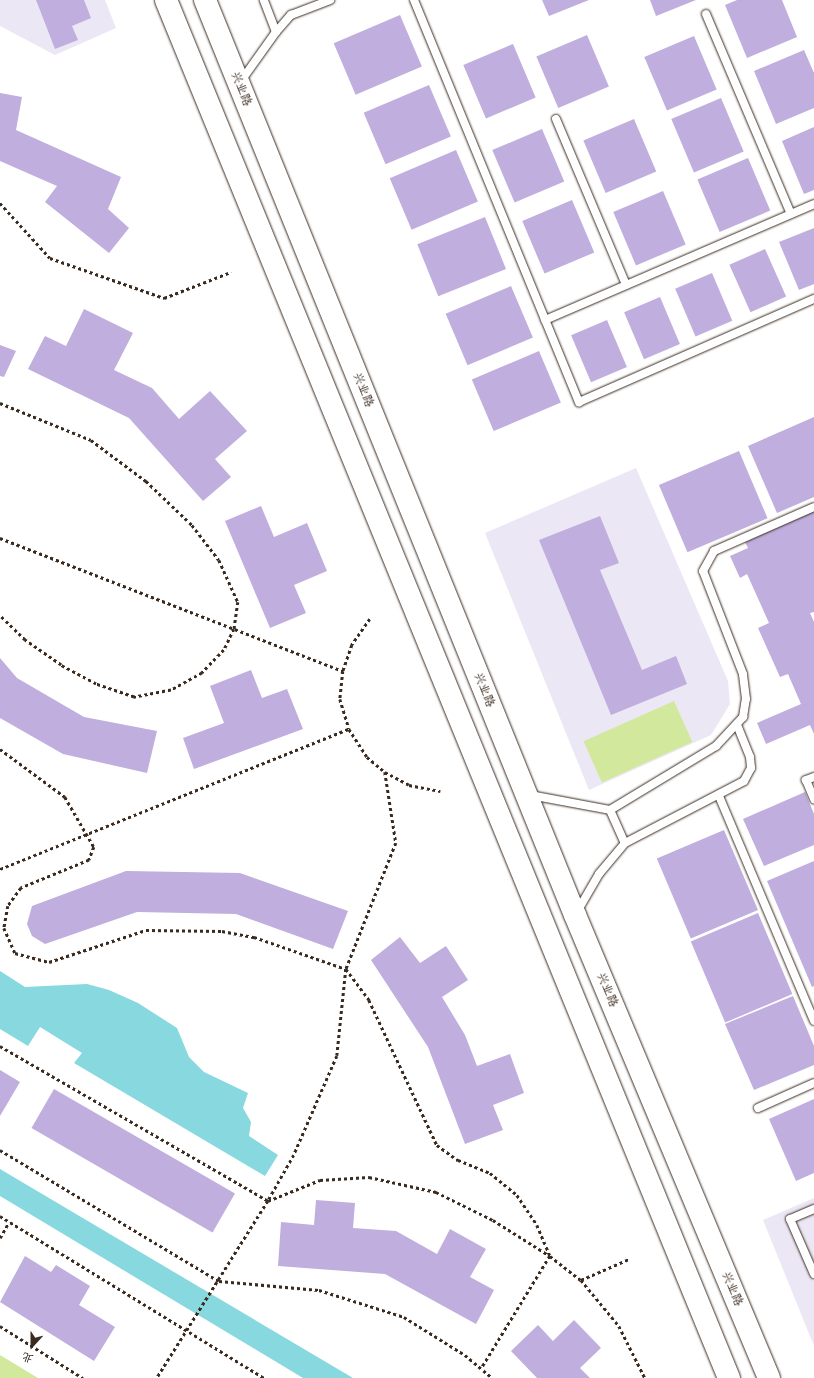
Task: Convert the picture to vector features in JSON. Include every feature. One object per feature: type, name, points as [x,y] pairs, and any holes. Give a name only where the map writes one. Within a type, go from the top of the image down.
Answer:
[{"type":"main road","points":[[166,0],[729,1378]]},
{"type":"main road","name":"兴业路","points":[[205,0],[575,915],[769,1378]]},
{"type":"main road","points":[[561,968],[571,975],[582,976],[590,969],[592,955]]},
{"type":"lane","points":[[264,0],[276,32]]},
{"type":"lane","points":[[239,83],[276,32],[291,15],[330,0]]},
{"type":"lane","points":[[414,0],[579,402],[814,300]]},
{"type":"lane","points":[[706,14],[791,214]]},
{"type":"lane","points":[[556,119],[626,285]]},
{"type":"lane","points":[[545,320],[814,204]]},
{"type":"lane","points":[[526,794],[610,810],[716,746],[737,725],[746,699],[743,674],[703,571],[714,551],[814,507]]},
{"type":"lane","points":[[575,915],[599,874],[625,843],[719,796],[749,775],[750,757],[737,725]]},
{"type":"lane","points":[[814,777],[806,780],[814,799]]},
{"type":"lane","points":[[719,796],[814,1021]]},
{"type":"lane","points":[[610,810],[625,843]]},
{"type":"lane","points":[[758,1108],[814,1083]]},
{"type":"lane","points":[[814,1209],[790,1219],[814,1274]]},
{"type":"path","points":[[0,203],[50,258],[164,298],[231,272]]},
{"type":"path","points":[[0,403],[91,440],[146,481],[192,525],[219,560],[238,602],[234,629],[224,650],[202,673],[171,690],[134,697],[96,684],[61,665],[25,640],[0,616]]},
{"type":"path","points":[[0,538],[343,671]]},
{"type":"path","points":[[370,619],[352,645],[343,671],[340,699],[349,729],[367,757],[385,772],[409,784],[440,791]]},
{"type":"path","points":[[0,869],[349,729]]},
{"type":"path","points":[[0,749],[66,797],[94,847],[89,860],[21,888],[8,906],[4,928],[15,953],[49,962],[146,930],[222,931],[254,937],[346,969],[369,1000],[437,1145],[458,1160],[490,1173],[517,1195],[537,1225],[550,1256]]},
{"type":"path","points":[[157,1378],[214,1290],[294,1155],[337,1056],[346,969],[396,843],[385,772]]},
{"type":"path","points":[[0,1046],[268,1201]]},
{"type":"path","points":[[0,1150],[219,1281],[319,1290],[404,1317],[492,1378]]},
{"type":"path","points":[[268,1201],[320,1180],[370,1177],[436,1192],[493,1220],[550,1256],[581,1280],[619,1326],[644,1378]]},
{"type":"path","points":[[0,1216],[264,1378]]},
{"type":"path","points":[[0,1238],[9,1222]]},
{"type":"path","points":[[481,1369],[550,1256]]},
{"type":"path","points":[[581,1280],[629,1259]]},
{"type":"path","points":[[0,1326],[83,1378]]},
{"type":"shaded area","points":[[0,0],[105,0],[116,28],[55,55],[0,26]]},
{"type":"shaded area","points":[[636,468],[728,681],[730,704],[711,735],[589,790],[485,533]]},
{"type":"shaded area","points":[[814,1198],[814,1346],[763,1220]]},
{"type":"green space","points":[[674,701],[692,742],[602,782],[584,741]]},
{"type":"green space","points":[[0,1355],[38,1378],[0,1378]]},
{"type":"water","points":[[0,971],[25,987],[87,984],[109,990],[138,1003],[177,1028],[189,1057],[204,1072],[248,1093],[243,1108],[251,1122],[249,1136],[278,1155],[265,1176],[74,1063],[82,1053],[40,1027],[28,1046],[0,1029]]},
{"type":"water","points":[[0,1169],[353,1378],[303,1378],[0,1196]]},
{"type":"building","points":[[36,0],[84,0],[91,18],[72,26],[78,40],[55,49]]},
{"type":"building","points":[[542,0],[589,0],[549,16]]},
{"type":"building","points":[[650,0],[696,0],[656,16]]},
{"type":"building","points":[[737,0],[782,0],[797,37],[747,58],[725,5]]},
{"type":"building","points":[[400,15],[422,67],[356,95],[334,43]]},
{"type":"building","points":[[587,35],[609,87],[558,108],[536,56]]},
{"type":"building","points":[[694,36],[717,89],[667,110],[644,57]]},
{"type":"building","points":[[513,44],[536,97],[486,118],[463,65]]},
{"type":"building","points":[[804,50],[814,73],[814,108],[776,124],[754,71]]},
{"type":"building","points":[[429,85],[451,137],[386,164],[364,113]]},
{"type":"building","points":[[0,93],[22,97],[16,130],[121,177],[108,209],[129,228],[109,253],[45,202],[57,186],[0,161]]},
{"type":"building","points":[[721,98],[744,151],[694,172],[671,119]]},
{"type":"building","points":[[634,119],[656,171],[606,193],[583,140]]},
{"type":"building","points":[[814,127],[814,190],[804,194],[782,141]]},
{"type":"building","points":[[542,129],[564,181],[515,203],[492,150]]},
{"type":"building","points":[[456,150],[478,202],[412,230],[390,178]]},
{"type":"building","points":[[748,158],[770,210],[720,232],[697,179]]},
{"type":"building","points":[[663,191],[686,244],[636,265],[613,212]]},
{"type":"building","points":[[572,200],[594,252],[545,274],[522,221]]},
{"type":"building","points":[[485,217],[506,269],[438,296],[417,244]]},
{"type":"building","points":[[814,228],[814,284],[799,290],[779,242]]},
{"type":"building","points":[[765,249],[786,297],[751,312],[729,265]]},
{"type":"building","points":[[712,273],[732,321],[695,336],[675,289]]},
{"type":"building","points":[[511,286],[533,338],[468,365],[446,314]]},
{"type":"building","points":[[660,297],[680,344],[644,359],[624,312]]},
{"type":"building","points":[[84,309],[133,333],[114,370],[152,388],[179,419],[210,391],[247,431],[215,459],[231,477],[203,501],[129,418],[28,369],[45,336],[66,346]]},
{"type":"building","points":[[607,320],[627,367],[591,382],[571,335]]},
{"type":"building","points":[[0,345],[16,351],[4,377],[0,376]]},
{"type":"building","points":[[539,351],[561,403],[494,431],[472,380]]},
{"type":"building","points":[[814,417],[814,497],[777,513],[748,446]]},
{"type":"building","points":[[739,451],[768,518],[687,552],[659,485]]},
{"type":"building","points":[[261,506],[274,537],[307,523],[327,571],[294,585],[306,613],[270,628],[225,521]]},
{"type":"building","points":[[814,511],[814,612],[810,613],[814,622],[814,734],[810,725],[766,744],[757,723],[801,704],[788,674],[780,677],[758,628],[769,623],[747,574],[740,578],[730,556],[748,548],[745,542]]},
{"type":"building","points":[[600,516],[619,563],[600,570],[642,670],[676,656],[687,684],[611,715],[539,540]]},
{"type":"building","points":[[0,658],[17,678],[84,717],[157,731],[147,773],[63,754],[0,718]]},
{"type":"building","points":[[251,670],[262,698],[287,689],[303,729],[194,769],[183,738],[224,723],[210,686]]},
{"type":"building","points":[[805,792],[814,814],[814,845],[764,866],[743,819]]},
{"type":"building","points":[[724,830],[758,910],[691,939],[657,859]]},
{"type":"building","points":[[814,861],[814,986],[812,987],[767,881]]},
{"type":"building","points":[[126,871],[240,873],[348,911],[333,949],[236,914],[137,912],[45,944],[32,936],[27,924],[32,906]]},
{"type":"building","points":[[758,913],[792,994],[725,1023],[691,942]]},
{"type":"building","points":[[400,937],[420,963],[446,946],[468,980],[442,997],[465,1035],[477,1066],[510,1054],[524,1093],[493,1105],[503,1130],[465,1144],[428,1047],[371,960]]},
{"type":"building","points":[[793,996],[814,1046],[814,1065],[754,1090],[725,1024]]},
{"type":"building","points":[[0,1070],[20,1082],[0,1116]]},
{"type":"building","points":[[54,1089],[235,1194],[212,1232],[32,1128]]},
{"type":"building","points":[[814,1099],[814,1173],[796,1181],[769,1119]]},
{"type":"building","points":[[316,1200],[355,1203],[353,1228],[396,1231],[437,1254],[450,1229],[486,1249],[470,1277],[494,1290],[476,1324],[385,1274],[278,1266],[281,1222],[314,1225]]},
{"type":"building","points":[[25,1256],[51,1272],[56,1265],[90,1286],[79,1305],[115,1327],[94,1361],[0,1302]]},
{"type":"building","points":[[574,1320],[601,1348],[580,1368],[590,1378],[537,1378],[511,1351],[538,1325],[553,1341]]}]
